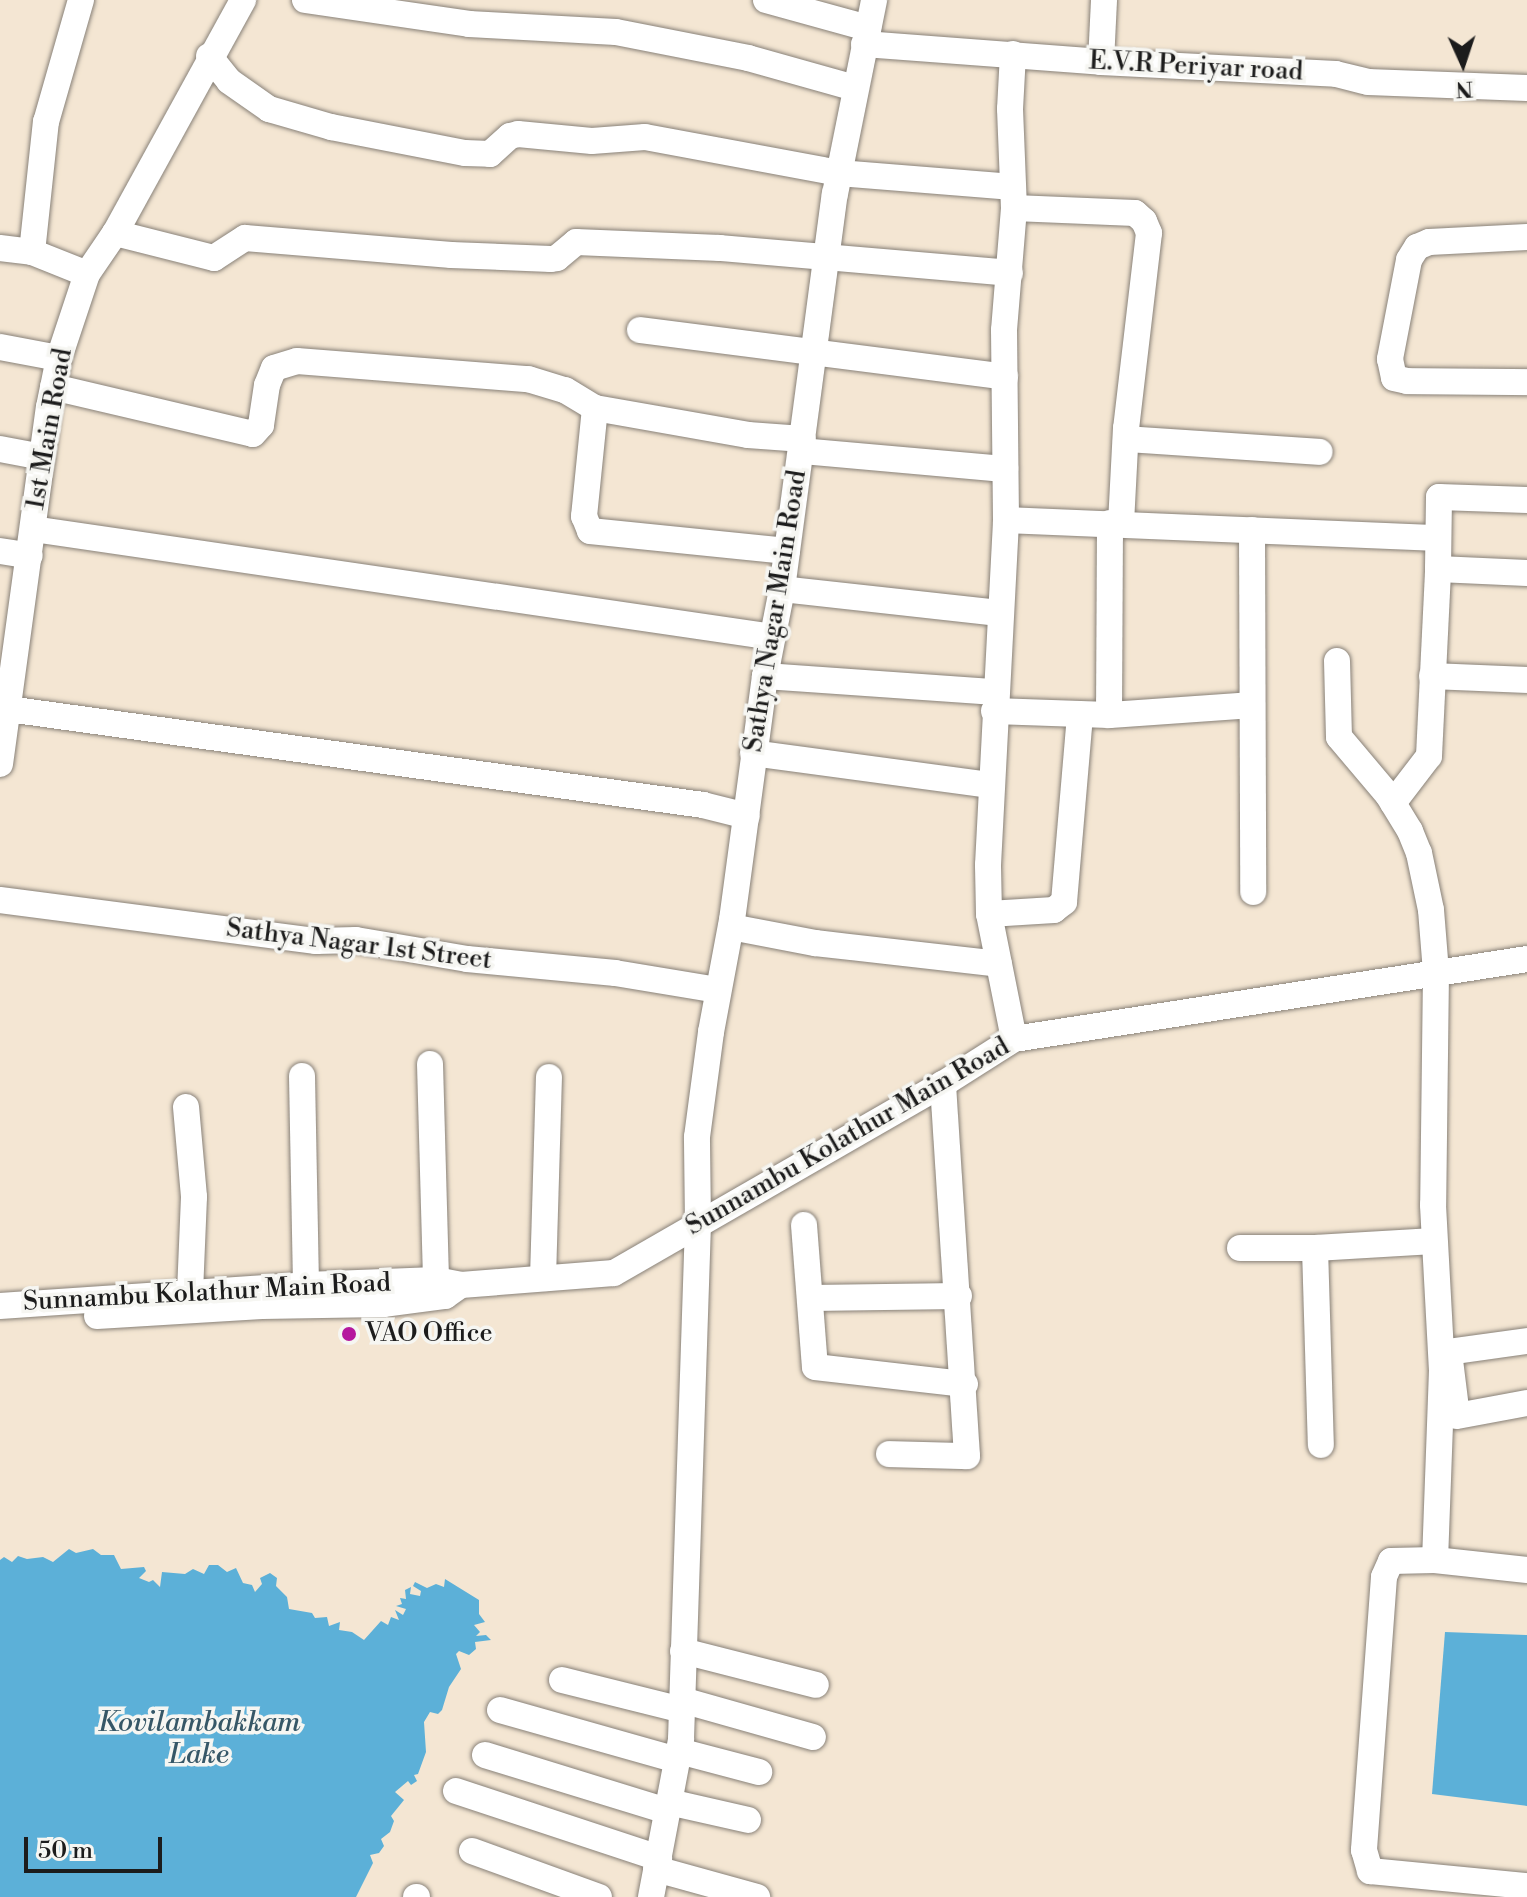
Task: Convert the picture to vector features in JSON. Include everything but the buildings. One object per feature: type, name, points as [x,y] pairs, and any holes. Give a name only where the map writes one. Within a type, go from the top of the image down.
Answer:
[{"type":"street","points":[[32,252],[46,122],[81,0]]},
{"type":"street","name":"1st Main Road","points":[[0,764],[8,709],[8,652],[30,556],[42,457],[59,358],[87,274],[115,233],[209,56],[243,0]]},
{"type":"street","points":[[305,0],[469,24],[616,32],[748,58],[855,88]]},
{"type":"street","name":"E.V.R Periyar road","points":[[766,0],[866,36],[1013,54],[1101,62],[1336,74],[1368,82],[1527,88]]},
{"type":"street","name":"Sathya Nagar Main Road","points":[[651,1897],[678,1755],[682,1705],[698,1224],[697,1137],[718,990],[731,927],[753,753],[782,589],[839,173],[874,0]]},
{"type":"street","points":[[1101,62],[1104,0]]},
{"type":"street","points":[[1013,54],[1013,198],[1005,377],[1006,520],[994,701],[989,914],[1014,1039]]},
{"type":"street","points":[[209,56],[229,81],[269,109],[331,127],[465,153],[490,154],[510,136],[518,134],[592,141],[645,137],[839,173],[1135,213],[1144,221],[1149,233],[1116,523],[1109,715]]},
{"type":"street","points":[[115,233],[214,258],[245,238],[479,256],[557,258],[576,242],[720,248],[1010,273]]},
{"type":"street","points":[[1527,237],[1429,242],[1417,247],[1409,260],[1390,359],[1394,378],[1407,381],[1527,382]]},
{"type":"street","points":[[0,248],[32,252],[87,274]]},
{"type":"street","points":[[640,330],[1005,377]]},
{"type":"street","points":[[0,347],[59,358]]},
{"type":"street","points":[[53,387],[253,434],[261,425],[267,385],[274,368],[297,361],[528,379],[565,390],[595,408],[802,445],[1005,469]]},
{"type":"street","points":[[595,408],[584,516],[590,531],[787,551]]},
{"type":"street","points":[[1126,439],[1320,452]]},
{"type":"street","points":[[0,449],[42,457]]},
{"type":"street","points":[[1393,803],[1429,756],[1439,497],[1527,500]]},
{"type":"street","points":[[1006,520],[1438,538]]},
{"type":"street","points":[[33,529],[772,637]]},
{"type":"street","points":[[1252,530],[1253,892]]},
{"type":"street","points":[[0,551],[30,556]]},
{"type":"street","points":[[1438,569],[1527,573]]},
{"type":"street","points":[[782,589],[1000,613]]},
{"type":"street","points":[[1337,661],[1339,737],[1393,803],[1419,853],[1431,910],[1436,972],[1433,1044],[1434,1241],[1442,1370],[1435,1560]]},
{"type":"street","points":[[765,676],[994,701],[1080,715],[1251,705]]},
{"type":"street","points":[[1432,676],[1527,680]]},
{"type":"street","points":[[8,709],[703,805],[747,816]]},
{"type":"street","points":[[989,914],[1054,910],[1064,902],[1080,715]]},
{"type":"street","points":[[753,753],[991,785]]},
{"type":"street","name":"Sathya Nagar 1st Street","points":[[0,900],[316,941],[356,940],[467,959],[615,973],[718,990]]},
{"type":"street","points":[[731,927],[815,943],[999,964]]},
{"type":"street","name":"Sunnambu Kolathur Main Road","points":[[0,1323],[190,1291],[306,1285],[449,1283],[614,1273],[943,1084],[1014,1039],[1527,959]]},
{"type":"street","points":[[430,1064],[449,1283]]},
{"type":"street","points":[[302,1076],[306,1285]]},
{"type":"street","points":[[543,1278],[549,1077]]},
{"type":"street","points":[[889,1454],[967,1456],[965,1384],[943,1084]]},
{"type":"street","points":[[186,1107],[194,1197],[190,1291]]},
{"type":"street","points":[[804,1225],[815,1367],[965,1384]]},
{"type":"street","points":[[1240,1248],[1315,1248],[1434,1241]]},
{"type":"street","points":[[1315,1248],[1321,1445]]},
{"type":"street","name":"Sunnambu Kolathur Main Road","points":[[0,1306],[383,1304],[445,1296],[449,1283]]},
{"type":"street","points":[[811,1298],[959,1296]]},
{"type":"street","points":[[1527,1341],[1449,1352],[1457,1416],[1527,1403]]},
{"type":"street","points":[[1527,1570],[1435,1560],[1391,1561],[1384,1577],[1364,1850],[1370,1871],[1527,1886]]},
{"type":"street","points":[[683,1651],[816,1685]]},
{"type":"street","points":[[562,1680],[813,1737]]},
{"type":"street","points":[[500,1710],[759,1772]]},
{"type":"street","points":[[485,1755],[668,1806],[748,1820]]},
{"type":"street","points":[[456,1791],[757,1897]]},
{"type":"street","points":[[472,1851],[599,1897]]},
{"type":"water","name":"Kovilambakkam Lake","points":[[69,1549],[76,1553],[93,1549],[101,1555],[114,1555],[121,1569],[144,1567],[146,1571],[139,1578],[149,1582],[153,1580],[160,1587],[162,1572],[185,1574],[193,1569],[204,1574],[209,1565],[218,1565],[227,1572],[236,1568],[243,1583],[252,1585],[255,1592],[262,1584],[260,1578],[270,1573],[277,1578],[276,1586],[287,1597],[289,1609],[312,1613],[315,1618],[327,1617],[329,1626],[340,1622],[339,1630],[352,1632],[364,1640],[381,1621],[388,1625],[391,1617],[399,1620],[395,1610],[403,1615],[406,1609],[396,1606],[402,1604],[400,1598],[406,1599],[405,1590],[411,1587],[410,1594],[420,1596],[421,1591],[413,1586],[415,1582],[427,1588],[436,1584],[444,1587],[445,1579],[479,1600],[479,1614],[485,1622],[474,1625],[480,1632],[476,1636],[486,1635],[491,1640],[475,1642],[476,1649],[469,1655],[459,1651],[456,1654],[461,1669],[449,1687],[442,1710],[438,1714],[430,1712],[424,1722],[426,1752],[418,1774],[414,1775],[417,1781],[411,1785],[408,1781],[395,1792],[404,1800],[391,1816],[394,1821],[390,1832],[381,1839],[384,1846],[379,1853],[370,1855],[373,1863],[356,1897],[0,1897],[0,1560],[4,1557],[12,1562],[18,1556],[27,1559],[43,1557],[53,1562]]},
{"type":"water","points":[[1445,1632],[1527,1635],[1527,1806],[1432,1794]]},
{"type":"place","name":"VAO Office","points":[[349,1334]]}]
